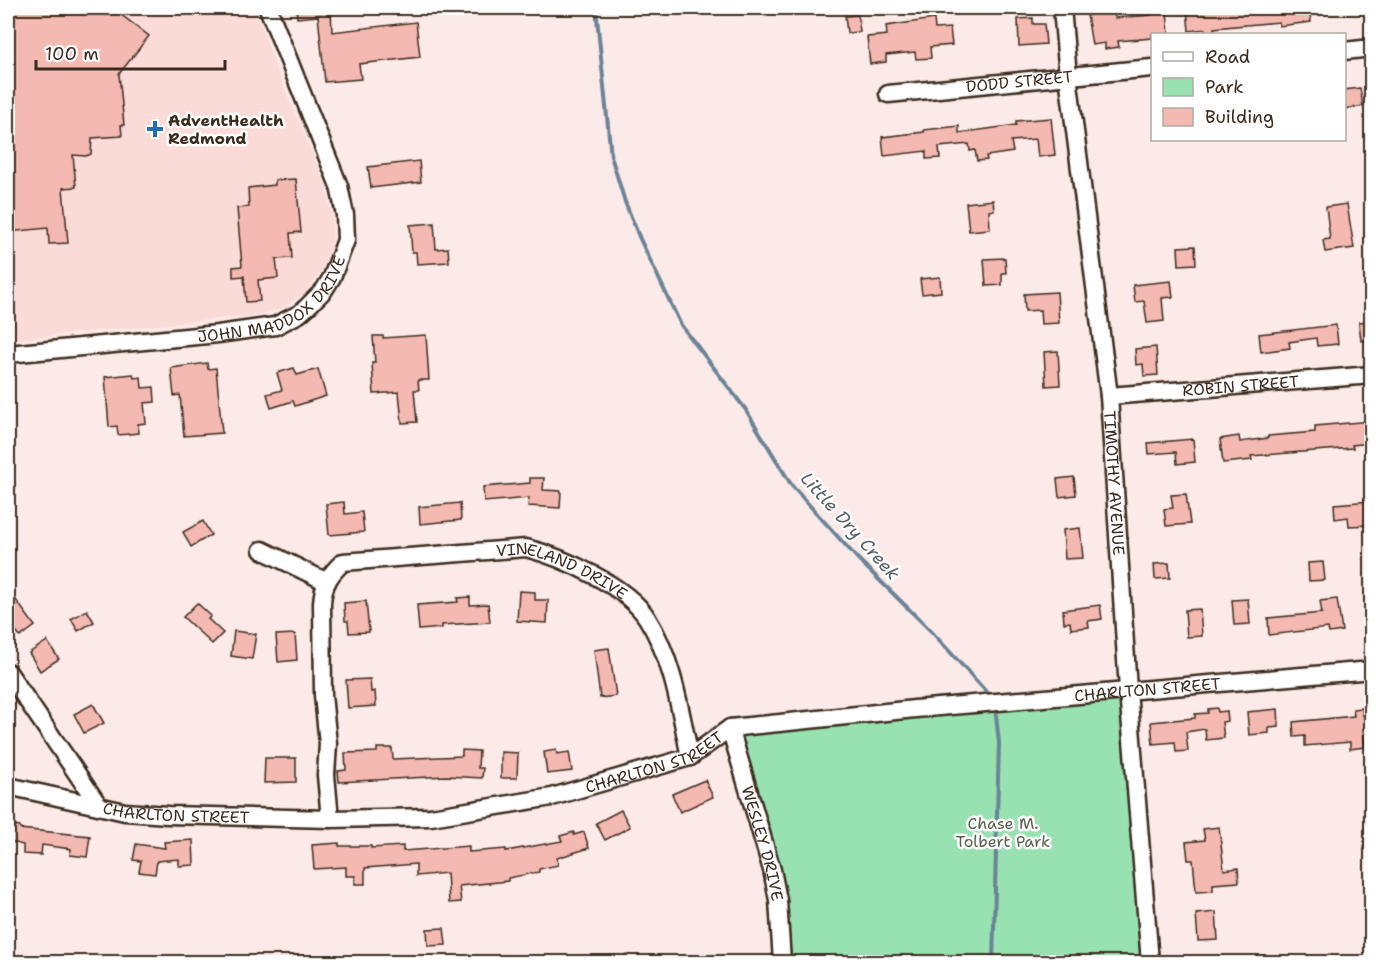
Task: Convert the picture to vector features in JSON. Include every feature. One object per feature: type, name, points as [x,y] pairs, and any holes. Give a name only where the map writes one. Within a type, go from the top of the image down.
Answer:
[{"type":"street","name":"JOHN MADDOX DRIVE","points":[[8,354],[236,332],[275,326],[299,314],[324,290],[332,277],[346,240],[345,215],[339,186],[268,8]]},
{"type":"street","name":"TIMOTHY AVENUE","points":[[1062,8],[1068,76],[1109,396],[1128,690],[1150,963]]},
{"type":"street","points":[[1346,51],[1371,48]]},
{"type":"street","name":"DODD STREET","points":[[888,94],[1151,68]]},
{"type":"street","name":"ROBIN STREET","points":[[1109,396],[1371,375]]},
{"type":"street","name":"VINELAND DRIVE","points":[[327,582],[330,574],[344,562],[526,548],[544,552],[589,573],[620,591],[646,617],[670,666],[690,757]]},
{"type":"street","points":[[262,550],[327,582],[322,591],[321,603],[328,744],[326,775],[330,819]]},
{"type":"street","name":"CHARLTON STREET","points":[[8,786],[125,812],[330,819],[431,817],[552,797],[690,757],[730,728],[915,709],[1371,670]]},
{"type":"street","points":[[8,672],[99,806]]},
{"type":"street","name":"WESLEY DRIVE","points":[[730,728],[772,870],[778,900],[782,963]]},
{"type":"shaded area","name":"AdventHealth Redmond","points":[[8,8],[255,8],[278,73],[326,185],[333,222],[332,246],[320,274],[304,294],[281,309],[258,315],[8,340]]},
{"type":"green space","name":"Chase M. Tolbert Park","points":[[1128,690],[1150,962],[782,962],[778,900],[730,728]]},
{"type":"building","points":[[8,8],[112,8],[149,36],[119,74],[124,125],[121,125],[122,136],[92,138],[91,154],[73,155],[76,187],[63,188],[68,243],[49,244],[48,228],[8,232]]},
{"type":"building","points":[[296,8],[331,8],[332,32],[416,22],[420,57],[359,64],[361,79],[325,82],[318,16],[297,18]]},
{"type":"building","points":[[1187,8],[1261,8],[1262,11],[1309,8],[1311,22],[1279,26],[1279,22],[1214,28],[1215,32],[1205,33],[1205,29],[1189,31]]},
{"type":"building","points":[[1114,11],[1115,18],[1151,15],[1150,12],[1167,11],[1169,33],[1151,33],[1151,38],[1118,41],[1119,47],[1105,49],[1105,43],[1092,45],[1087,15]]},
{"type":"building","points":[[858,15],[860,32],[847,33],[845,16]]},
{"type":"building","points":[[1033,18],[1033,24],[1044,24],[1046,44],[1019,46],[1018,19]]},
{"type":"building","points":[[934,19],[935,29],[950,28],[952,45],[930,47],[931,58],[916,59],[915,52],[886,55],[886,62],[870,64],[867,37],[887,35],[886,26]]},
{"type":"building","points":[[1360,88],[1363,106],[1346,109],[1346,90]]},
{"type":"building","points":[[1051,118],[1055,155],[1038,157],[1036,139],[1011,141],[1013,152],[986,156],[987,160],[977,161],[975,150],[970,151],[969,144],[939,147],[940,158],[926,159],[926,151],[884,156],[882,137],[959,126],[959,133],[1016,125],[1016,121]]},
{"type":"building","points":[[419,161],[421,182],[371,188],[368,167]]},
{"type":"building","points":[[296,179],[301,232],[290,233],[292,258],[276,259],[278,278],[258,280],[260,301],[246,302],[244,276],[233,277],[233,267],[242,266],[237,208],[249,207],[248,188],[275,185],[275,180]]},
{"type":"building","points":[[993,200],[994,210],[989,211],[990,229],[969,231],[966,203]]},
{"type":"building","points":[[1347,204],[1354,248],[1325,252],[1323,240],[1330,239],[1326,207]]},
{"type":"building","points":[[434,223],[436,249],[448,248],[449,262],[417,264],[416,252],[412,252],[410,225]]},
{"type":"building","points":[[1195,246],[1196,264],[1179,265],[1178,247]]},
{"type":"building","points":[[1005,258],[1006,273],[1002,273],[1002,285],[986,286],[984,259]]},
{"type":"building","points":[[940,277],[941,292],[922,294],[920,279]]},
{"type":"building","points":[[1171,281],[1173,297],[1162,298],[1164,321],[1147,323],[1144,301],[1135,302],[1133,285]]},
{"type":"building","points":[[1057,292],[1059,323],[1041,324],[1040,310],[1025,311],[1024,294]]},
{"type":"building","points":[[1371,321],[1371,340],[1361,341],[1359,322]]},
{"type":"building","points":[[1336,325],[1338,344],[1317,346],[1316,338],[1289,342],[1290,348],[1261,352],[1259,334]]},
{"type":"building","points":[[426,335],[429,380],[418,380],[419,390],[414,390],[417,422],[402,423],[399,392],[374,394],[373,336],[383,336],[383,338]]},
{"type":"building","points":[[1156,347],[1158,375],[1144,376],[1143,364],[1136,365],[1135,349]]},
{"type":"building","points":[[1058,351],[1060,385],[1046,386],[1044,352]]},
{"type":"building","points":[[207,363],[208,369],[216,368],[222,433],[184,436],[180,395],[174,396],[171,368]]},
{"type":"building","points":[[294,368],[297,375],[318,369],[326,396],[295,406],[293,401],[271,408],[267,394],[282,390],[277,373]]},
{"type":"building","points":[[133,374],[134,378],[141,377],[142,388],[154,387],[155,402],[144,403],[146,423],[138,424],[139,433],[118,435],[117,426],[109,427],[105,377]]},
{"type":"building","points":[[1371,421],[1371,443],[1352,445],[1353,448],[1251,456],[1252,460],[1223,463],[1220,439],[1239,436],[1240,442],[1268,438],[1268,436],[1315,432],[1315,426]]},
{"type":"building","points":[[1193,439],[1195,462],[1177,464],[1176,452],[1149,454],[1148,443]]},
{"type":"building","points":[[1074,477],[1076,495],[1059,497],[1057,479]]},
{"type":"building","points":[[530,478],[544,478],[543,490],[561,491],[560,508],[528,506],[529,498],[484,502],[483,487],[530,483]]},
{"type":"building","points":[[1186,494],[1190,524],[1166,526],[1164,509],[1173,508],[1171,495]]},
{"type":"building","points":[[1371,501],[1369,525],[1349,526],[1348,517],[1335,519],[1334,504]]},
{"type":"building","points":[[344,502],[345,514],[362,512],[364,532],[329,535],[326,504]]},
{"type":"building","points":[[460,503],[461,520],[420,524],[419,507]]},
{"type":"building","points":[[203,521],[211,535],[191,547],[183,532]]},
{"type":"building","points":[[1080,528],[1083,558],[1065,559],[1063,530]]},
{"type":"building","points":[[1323,562],[1325,580],[1309,581],[1308,563]]},
{"type":"building","points":[[1169,563],[1170,578],[1155,579],[1154,564]]},
{"type":"building","points":[[8,589],[35,626],[20,637],[8,621]]},
{"type":"building","points":[[519,591],[535,592],[535,600],[548,600],[547,623],[517,621]]},
{"type":"building","points":[[470,597],[470,605],[488,604],[490,622],[442,625],[442,628],[419,630],[417,605],[458,602],[457,598]]},
{"type":"building","points":[[1248,599],[1250,624],[1234,625],[1232,600]]},
{"type":"building","points":[[1337,599],[1342,631],[1329,633],[1328,628],[1269,635],[1268,618],[1322,613],[1320,601]]},
{"type":"building","points":[[366,601],[369,632],[349,633],[348,621],[345,621],[344,603]]},
{"type":"building","points":[[197,603],[211,616],[208,619],[223,633],[212,644],[183,617]]},
{"type":"building","points":[[1100,605],[1102,619],[1088,621],[1089,627],[1071,629],[1070,622],[1064,623],[1063,610]]},
{"type":"building","points":[[1200,609],[1202,636],[1187,637],[1185,610]]},
{"type":"building","points":[[87,610],[94,622],[78,631],[71,619]]},
{"type":"building","points":[[234,631],[256,634],[252,659],[231,656]]},
{"type":"building","points":[[295,634],[297,660],[278,662],[276,635]]},
{"type":"building","points":[[47,641],[59,659],[40,671],[29,653]]},
{"type":"building","points":[[609,648],[616,696],[600,698],[594,650]]},
{"type":"building","points":[[370,679],[371,692],[375,691],[376,706],[348,708],[346,680]]},
{"type":"building","points":[[93,704],[104,723],[84,733],[74,714]]},
{"type":"building","points":[[1217,708],[1218,712],[1227,711],[1228,721],[1222,722],[1224,738],[1206,740],[1205,729],[1186,732],[1188,751],[1176,752],[1175,742],[1153,744],[1151,722],[1195,718],[1195,714],[1208,713],[1208,709]]},
{"type":"building","points":[[1362,708],[1363,715],[1371,713],[1371,728],[1363,729],[1365,747],[1350,749],[1350,742],[1305,746],[1305,736],[1294,737],[1293,722],[1354,716],[1353,709]]},
{"type":"building","points":[[1278,709],[1279,727],[1269,728],[1269,733],[1249,735],[1247,712]]},
{"type":"building","points":[[377,748],[392,748],[393,759],[462,756],[462,750],[479,751],[478,768],[483,768],[482,778],[446,776],[339,782],[338,771],[346,770],[345,753],[377,752]]},
{"type":"building","points":[[556,750],[557,754],[569,752],[572,771],[547,774],[544,752]]},
{"type":"building","points":[[501,752],[518,753],[517,778],[501,778]]},
{"type":"building","points":[[265,758],[296,758],[296,782],[264,783]]},
{"type":"building","points":[[705,780],[713,797],[680,812],[672,794]]},
{"type":"building","points":[[621,810],[630,827],[605,840],[596,823]]},
{"type":"building","points":[[8,824],[20,827],[20,829],[90,836],[87,857],[70,855],[71,849],[42,845],[41,855],[23,854],[23,845],[8,841]]},
{"type":"building","points":[[1219,827],[1224,870],[1238,868],[1239,882],[1213,884],[1213,891],[1196,892],[1193,860],[1188,860],[1186,842],[1205,840],[1203,829]]},
{"type":"building","points":[[574,832],[574,835],[584,832],[589,848],[557,858],[558,865],[539,869],[539,872],[508,878],[508,881],[459,886],[461,902],[449,903],[447,873],[416,876],[416,864],[365,868],[365,884],[355,884],[355,876],[346,876],[346,867],[314,869],[312,845],[339,843],[339,846],[371,846],[371,848],[403,846],[403,851],[469,846],[469,852],[506,849],[506,851],[562,841],[560,836]]},
{"type":"building","points":[[193,840],[194,865],[179,866],[179,859],[157,861],[155,874],[139,872],[141,861],[133,860],[136,844],[165,848],[164,842]]},
{"type":"building","points":[[1216,912],[1218,940],[1198,941],[1196,914]]},
{"type":"building","points":[[444,928],[446,945],[428,946],[427,929]]},
{"type":"waterway","name":"Little Dry Creek","points":[[596,8],[611,156],[625,202],[640,239],[681,325],[746,410],[792,486],[858,559],[930,630],[991,697]]},
{"type":"waterway","name":"Little Dry Creek","points":[[993,962],[999,743],[995,706]]},
{"type":"waterway","points":[[8,959],[24,962]]},
{"type":"place","name":"AdventHealth Redmond","points":[[155,129]]}]
